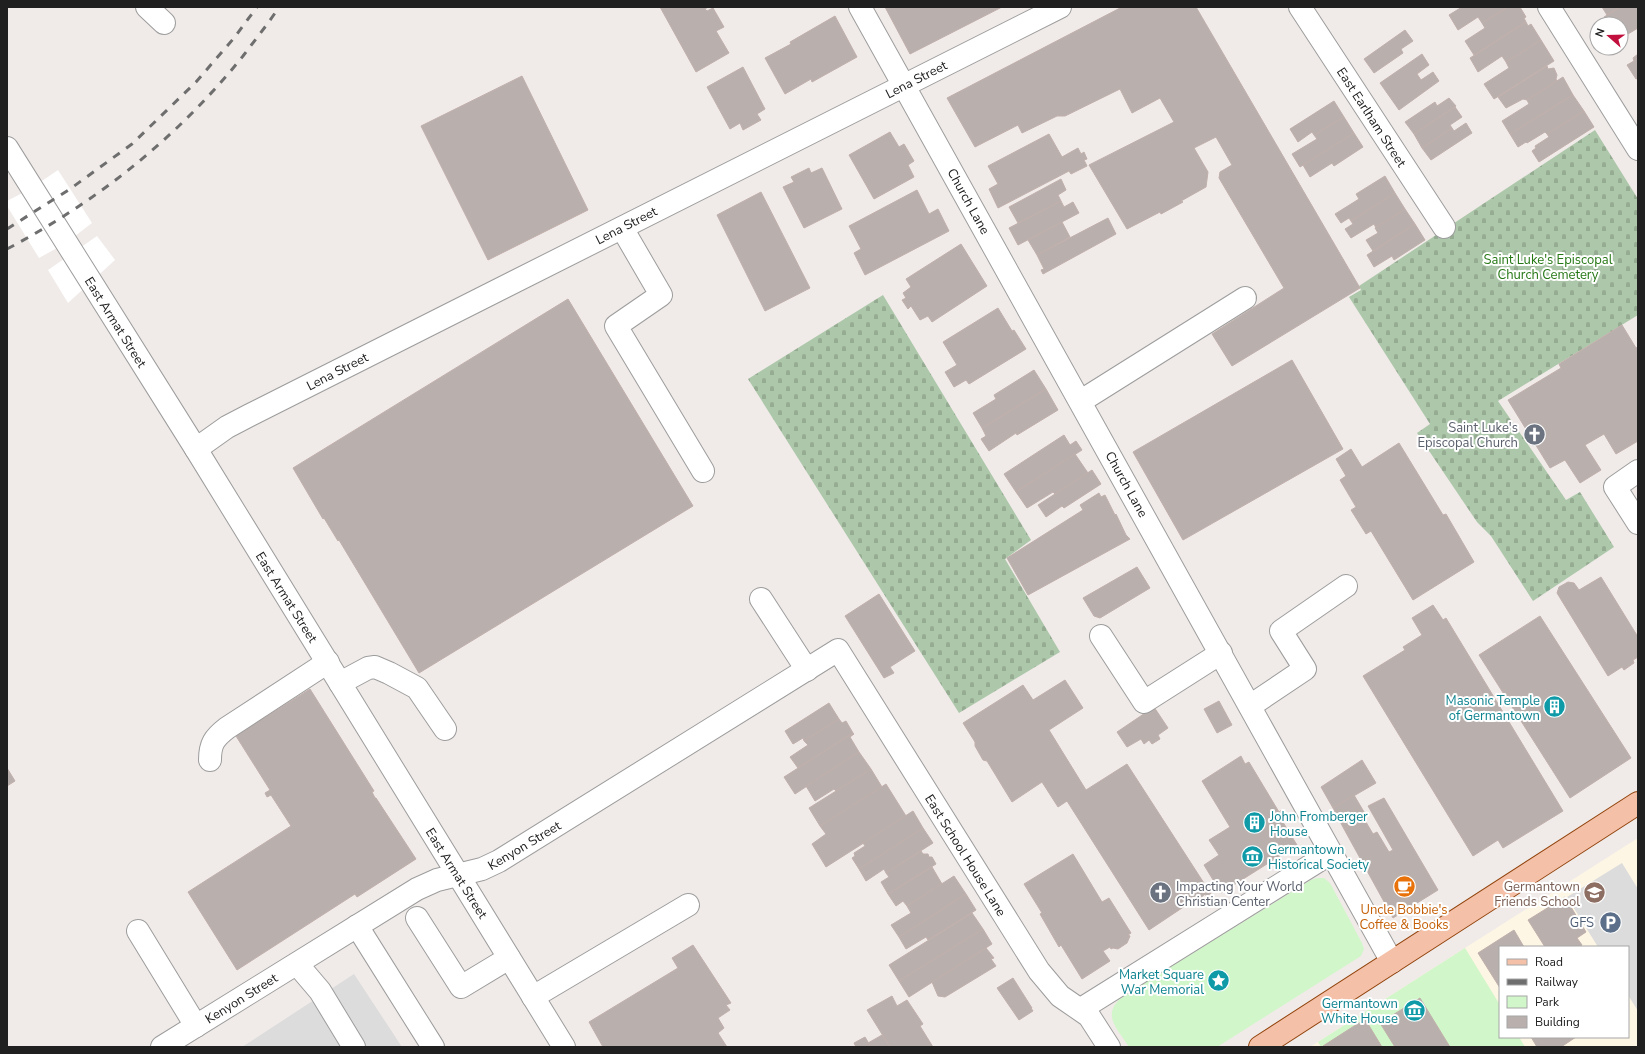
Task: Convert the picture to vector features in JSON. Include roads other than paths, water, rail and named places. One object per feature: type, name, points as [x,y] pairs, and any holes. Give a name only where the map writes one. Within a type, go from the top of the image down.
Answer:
[{"type":"main road","points":[[1260,1047],[1638,803]]},
{"type":"street","points":[[147,7],[164,23]]},
{"type":"street","name":"Church Lane","points":[[860,7],[1081,401],[1392,962]]},
{"type":"street","name":"Lena Street","points":[[196,449],[227,427],[250,415],[1060,7]]},
{"type":"street","name":"East Earlham Street","points":[[1300,7],[1444,227]]},
{"type":"street","points":[[1549,7],[1638,150]]},
{"type":"street","name":"East Armat Street","points":[[7,148],[328,662],[564,1047]]},
{"type":"street","points":[[622,228],[661,295],[616,326],[703,471]]},
{"type":"street","points":[[1081,401],[1245,298]]},
{"type":"street","points":[[1638,471],[1615,487],[1638,523]]},
{"type":"street","points":[[1250,706],[1305,669],[1280,630],[1346,586]]},
{"type":"street","points":[[761,599],[807,670]]},
{"type":"street","points":[[1101,636],[1144,702],[1221,654]]},
{"type":"street","name":"Kenyon Street","points":[[162,1047],[417,889],[437,880],[482,869],[499,861],[838,650]]},
{"type":"street","name":"East School House Lane","points":[[838,650],[1039,971],[1060,996],[1081,1009],[1089,1016],[1108,1047]]},
{"type":"street","points":[[210,760],[210,748],[217,736],[328,662]]},
{"type":"street","points":[[340,683],[368,668],[376,667],[417,688],[445,729]]},
{"type":"street","points":[[1081,1009],[1331,853]]},
{"type":"street","points":[[533,997],[688,905]]},
{"type":"street","points":[[417,918],[461,988],[509,958]]},
{"type":"street","points":[[357,926],[433,1047]]},
{"type":"street","points":[[138,931],[196,1026]]},
{"type":"street","points":[[297,964],[320,991],[346,1044]]},
{"type":"railway","points":[[7,229],[70,189],[132,144],[196,82],[234,38],[257,7]]},
{"type":"railway","points":[[7,249],[41,230],[105,188],[164,140],[192,114],[218,86],[243,56],[279,7]]},
{"type":"place","name":"Saint Luke's Episcopal Church","points":[[1534,434]]},
{"type":"place","name":"Masonic Temple of Germantown","points":[[1555,707]]},
{"type":"place","name":"John Fromberger House","points":[[1255,823]]},
{"type":"place","name":"Germantown Historical Society","points":[[1253,856]]},
{"type":"place","name":"Uncle Bobbie's Coffee & Books","points":[[1404,887]]},
{"type":"place","name":"Impacting Your World Christian Center","points":[[1160,893]]},
{"type":"place","name":"Germantown Friends School","points":[[1595,893]]},
{"type":"place","name":"GFS","points":[[1610,922]]},
{"type":"place","name":"Market Square War Memorial","points":[[1219,981]]},
{"type":"place","name":"Germantown White House","points":[[1414,1010]]},
{"type":"park label","name":"Saint Luke's Episcopal Church Cemetery","points":[[1548,266]]}]
